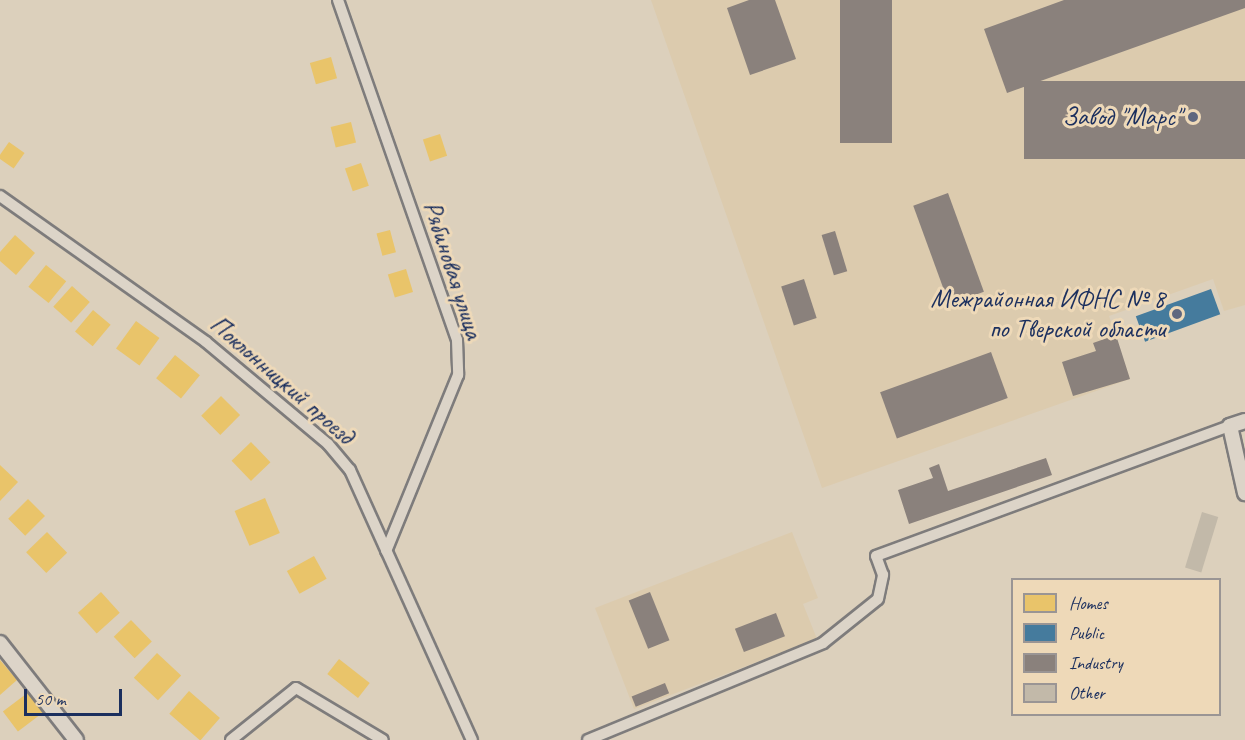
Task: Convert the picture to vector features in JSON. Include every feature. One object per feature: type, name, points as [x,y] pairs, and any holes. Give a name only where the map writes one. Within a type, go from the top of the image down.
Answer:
[{"type":"street","name":"Рябиновая улица","points":[[338,0],[457,340],[458,375],[387,551]]},
{"type":"street","name":"Поклонницкий проезд","points":[[0,196],[206,342],[328,444],[350,470],[472,740]]},
{"type":"street","points":[[588,740],[823,642],[878,599],[882,575],[876,556],[1245,421]]},
{"type":"street","points":[[1230,426],[1245,493]]},
{"type":"street","points":[[0,643],[76,740]]},
{"type":"street","points":[[231,740],[296,688],[384,740]]},
{"type":"shaded area","points":[[651,0],[1245,0],[1245,305],[1224,311],[1213,279],[1109,316],[1130,379],[822,488]]},
{"type":"shaded area","points":[[792,532],[818,598],[803,604],[817,639],[634,709],[595,608]]},
{"type":"building: Homes","points":[[331,57],[337,78],[316,84],[310,63]]},
{"type":"building: Homes","points":[[351,122],[356,142],[336,147],[331,127]]},
{"type":"building: Homes","points":[[440,134],[447,156],[430,161],[423,140]]},
{"type":"building: Homes","points":[[9,142],[25,153],[14,168],[0,159],[0,155]]},
{"type":"building: Homes","points":[[361,163],[369,186],[353,191],[345,169]]},
{"type":"building: Homes","points":[[390,230],[396,252],[382,256],[376,234]]},
{"type":"building: Homes","points":[[15,235],[35,253],[16,275],[0,261],[0,252]]},
{"type":"building: Homes","points":[[46,265],[66,281],[49,303],[28,287]]},
{"type":"building: Homes","points":[[406,269],[413,292],[395,298],[388,275]]},
{"type":"building: Homes","points":[[72,286],[90,302],[71,323],[53,307]]},
{"type":"building: Homes","points":[[93,310],[111,325],[93,346],[75,331]]},
{"type":"building: Homes","points":[[136,321],[159,338],[139,366],[116,349]]},
{"type":"building: Homes","points":[[175,355],[200,375],[181,398],[156,378]]},
{"type":"building: Homes","points":[[221,396],[240,415],[220,435],[201,416]]},
{"type":"building: Homes","points":[[251,442],[270,462],[251,481],[232,461]]},
{"type":"building: Homes","points":[[0,465],[18,482],[0,501]]},
{"type":"building: Homes","points":[[265,498],[280,533],[249,546],[235,511]]},
{"type":"building: Homes","points":[[28,499],[45,516],[25,536],[8,519]]},
{"type":"building: Homes","points":[[47,532],[67,553],[46,573],[26,552]]},
{"type":"building: Homes","points":[[314,556],[327,579],[299,594],[287,571]]},
{"type":"building: Homes","points":[[101,592],[120,613],[97,634],[78,613]]},
{"type":"building: Homes","points":[[131,620],[152,642],[135,658],[114,637]]},
{"type":"building: Homes","points":[[157,653],[181,676],[158,700],[134,678]]},
{"type":"building: Homes","points":[[339,659],[370,683],[358,698],[327,674]]},
{"type":"building: Homes","points":[[0,660],[17,680],[0,695]]},
{"type":"building: Homes","points":[[30,691],[45,711],[18,731],[3,711]]},
{"type":"building: Homes","points":[[189,691],[220,718],[200,740],[169,714]]},
{"type":"building: Public","name":"Межрайонная ИФНС № 8 по Тверской области","points":[[1211,289],[1220,314],[1145,342],[1136,316]]},
{"type":"building: Industry","points":[[749,0],[775,0],[796,59],[750,75],[727,8]]},
{"type":"building: Industry","points":[[840,0],[892,0],[892,143],[840,143]]},
{"type":"building: Industry","points":[[1064,0],[1245,0],[1245,8],[1007,93],[984,29]]},
{"type":"building: Industry","points":[[1024,81],[1245,81],[1245,159],[1024,159]]},
{"type":"building: Industry","points":[[948,193],[984,292],[949,304],[913,206]]},
{"type":"building: Industry","points":[[835,231],[847,271],[834,275],[822,235]]},
{"type":"building: Industry","points":[[804,279],[817,318],[794,325],[781,286]]},
{"type":"building: Industry","points":[[1116,335],[1130,379],[1073,396],[1062,362],[1096,351],[1093,343]]},
{"type":"building: Industry","points":[[991,352],[1008,398],[897,438],[880,392]]},
{"type":"building: Industry","points":[[1046,458],[1052,475],[909,524],[898,490],[933,478],[929,468],[939,464],[948,491]]},
{"type":"building: Industry","points":[[650,592],[669,640],[648,649],[629,601]]},
{"type":"building: Industry","points":[[776,613],[785,636],[744,652],[735,629]]},
{"type":"building: Industry","points":[[665,683],[669,693],[636,707],[632,696]]},
{"type":"building: Other","points":[[1202,512],[1218,517],[1201,572],[1185,567]]},
{"type":"place","name":"Завод \"Марс\"","points":[[1193,117]]},
{"type":"place","name":"Межрайонная ИФНС № 8 по Тверской области","points":[[1177,314]]}]
